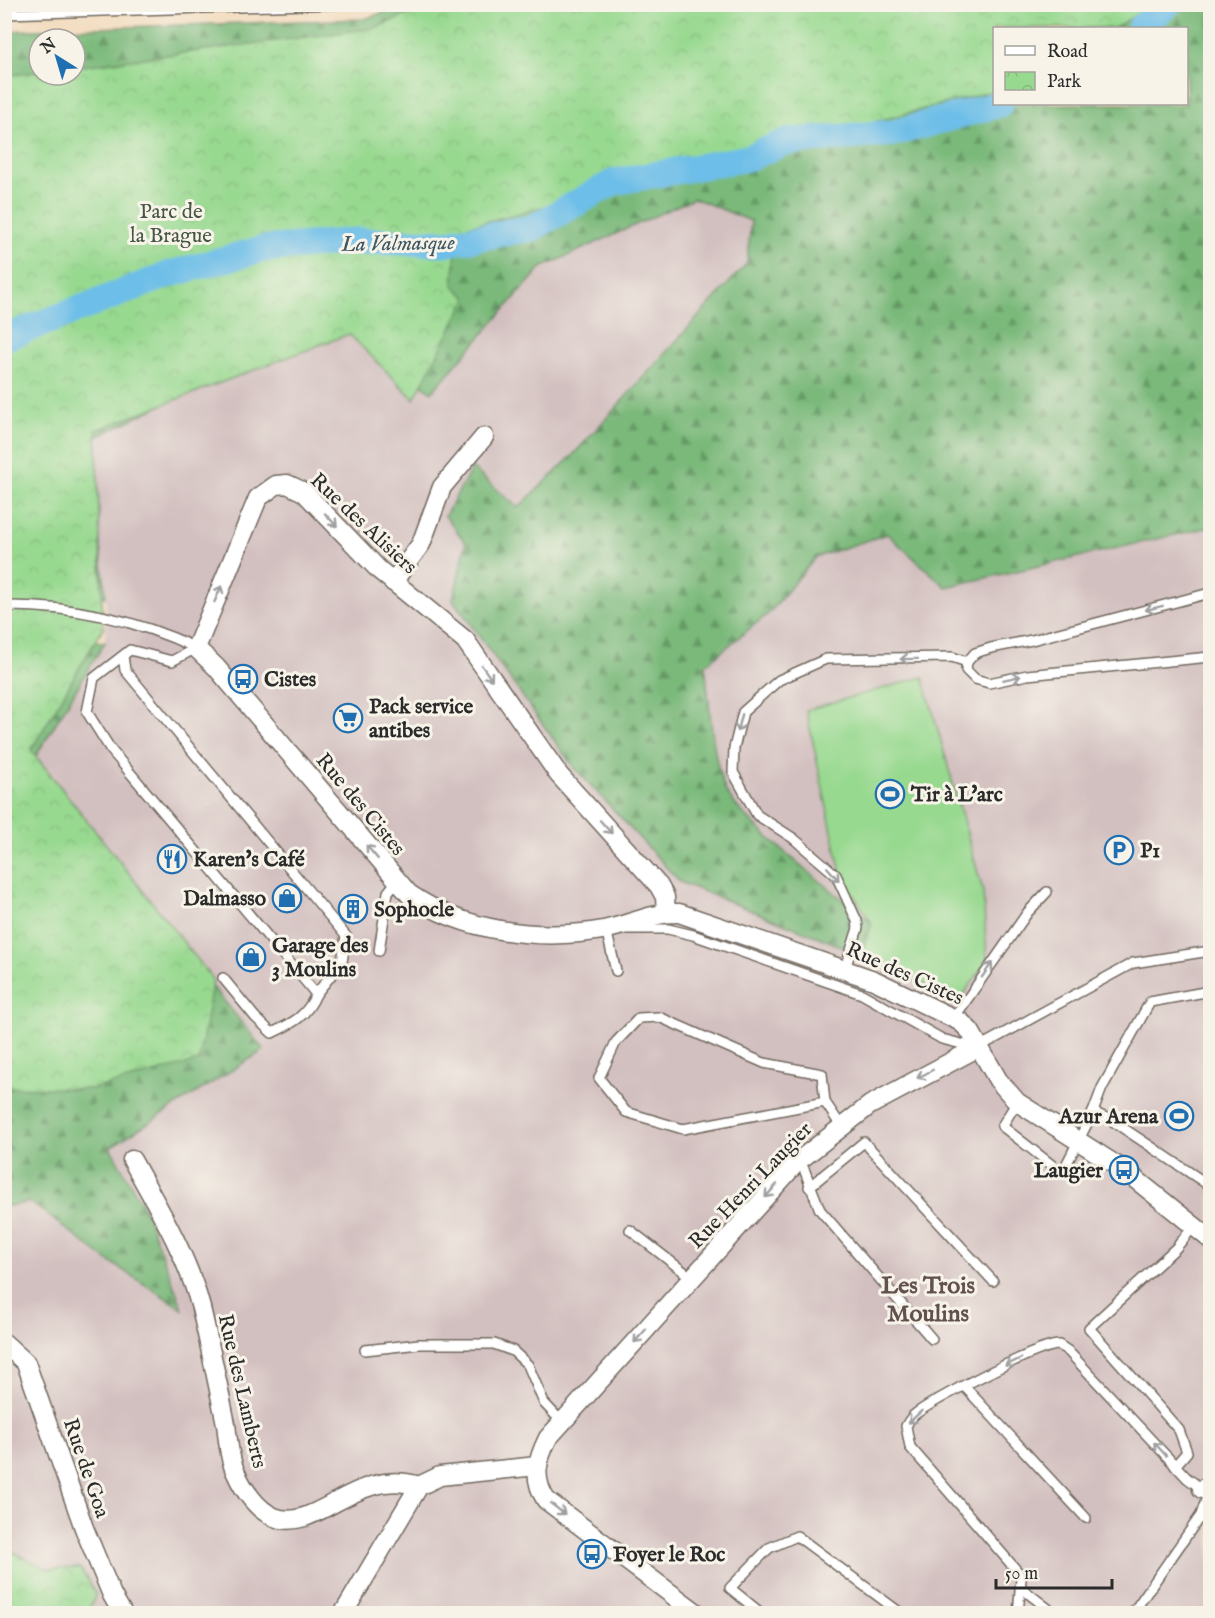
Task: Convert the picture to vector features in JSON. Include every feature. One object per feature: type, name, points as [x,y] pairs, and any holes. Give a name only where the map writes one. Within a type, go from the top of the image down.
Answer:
[{"type":"street","points":[[393,582],[421,544],[441,487],[484,437]]},
{"type":"street","name":"Rue des Alisiers","points":[[196,648],[253,505],[258,498],[276,486],[287,484],[304,492],[393,582],[465,640],[559,775],[659,886],[665,897],[666,913]]},
{"type":"street","name":"Rue des Cistes","points":[[196,648],[223,675],[396,882],[409,894],[439,912],[473,924],[538,935],[606,929],[666,913],[695,917],[874,980],[954,1018],[970,1031],[978,1048]]},
{"type":"street","points":[[978,1048],[998,1080],[1017,1102],[1146,1186],[1210,1239]]},
{"type":"street","name":"Rue Henri Laugier","points":[[537,1466],[548,1438],[797,1162],[870,1105],[978,1048]]},
{"type":"street","name":"Rue des Lamberts","points":[[132,1160],[175,1239],[200,1306],[235,1472],[254,1502],[273,1517],[294,1520],[310,1515],[359,1489],[380,1482],[401,1480],[419,1486]]},
{"type":"street","name":"Rue de Goa","points":[[4,1343],[26,1363],[84,1528],[112,1595],[123,1614]]},
{"type":"street","points":[[343,1614],[419,1486],[441,1476],[537,1466],[540,1489],[546,1500],[698,1614]]},
{"type":"lane","points":[[4,14],[341,4]]},
{"type":"lane","points":[[1210,593],[975,653],[967,662],[966,670],[989,683],[1027,675],[1210,657]]},
{"type":"lane","points":[[4,606],[43,606],[84,613],[143,628],[196,648]]},
{"type":"lane","points":[[196,648],[172,662],[130,650],[94,678],[87,712],[111,750],[316,994]]},
{"type":"lane","points":[[123,656],[125,670],[346,936],[342,962],[316,994],[309,1010],[292,1024],[272,1033],[255,1017],[223,978]]},
{"type":"lane","points":[[845,969],[857,921],[836,876],[794,838],[757,815],[733,772],[734,748],[743,712],[779,680],[826,658],[952,657],[967,662]]},
{"type":"lane","points":[[379,951],[388,892],[396,882]]},
{"type":"lane","points":[[954,1018],[1028,912],[1047,892]]},
{"type":"lane","points":[[606,929],[616,971]]},
{"type":"lane","name":"Rue des Cistes","points":[[606,929],[668,929],[693,935],[862,994],[942,1039],[978,1048]]},
{"type":"lane","points":[[978,1048],[1133,963],[1210,951]]},
{"type":"lane","points":[[1017,1102],[1002,1126],[1062,1173],[1093,1112],[1102,1088],[1150,1002],[1210,991]]},
{"type":"lane","points":[[825,1102],[683,1129],[626,1112],[599,1078],[616,1042],[639,1018],[658,1017],[764,1063],[822,1074],[825,1102],[841,1126]]},
{"type":"lane","points":[[1093,1112],[1111,1120],[1210,1186]]},
{"type":"lane","points":[[809,1187],[864,1142],[993,1281]]},
{"type":"lane","points":[[797,1162],[804,1169],[809,1187],[820,1210],[932,1339]]},
{"type":"lane","points":[[1175,1466],[1187,1452],[1179,1430],[1089,1328],[1176,1248],[1194,1226]]},
{"type":"lane","points":[[630,1230],[692,1278]]},
{"type":"lane","points":[[364,1350],[419,1344],[494,1344],[513,1351],[528,1365],[544,1403],[562,1422]]},
{"type":"lane","points":[[1018,1614],[1020,1587],[1018,1572],[1010,1559],[910,1447],[906,1436],[906,1426],[913,1416],[964,1386],[1039,1350],[1059,1345],[1068,1351],[1175,1466],[1208,1488],[1201,1515],[1132,1614]]},
{"type":"lane","points":[[964,1386],[1086,1518]]},
{"type":"lane","points":[[762,1614],[730,1588],[769,1548],[797,1536],[902,1614]]},
{"type":"lane","points":[[1020,1587],[1054,1614]]},
{"type":"shaded area","points":[[694,198],[752,221],[747,262],[573,455],[518,508],[472,468],[466,543],[453,600],[747,818],[724,789],[714,740],[705,665],[769,613],[816,557],[887,534],[946,587],[1210,527],[1210,1613],[53,1613],[5,1548],[5,1207],[30,1202],[107,1260],[182,1308],[144,1208],[110,1147],[264,1050],[31,764],[105,642],[106,597],[87,441],[334,320],[432,392],[541,268]]},
{"type":"green space","points":[[408,4],[1210,5],[1210,527],[946,587],[887,534],[816,557],[769,613],[705,665],[714,742],[724,787],[732,800],[767,837],[872,923],[861,954],[680,882],[572,765],[453,600],[466,543],[445,516],[472,468],[518,508],[573,455],[747,263],[751,221],[694,198],[541,268],[432,392],[334,320],[88,441],[106,597],[51,584],[5,584],[5,31],[27,30],[27,87],[87,87],[87,28],[364,19]]},
{"type":"green space","name":"Parc de la Brague","points":[[431,5],[1152,5],[1117,27],[993,27],[993,91],[442,233],[457,239],[453,285],[467,298],[414,399],[349,334],[96,430],[103,628],[31,750],[213,979],[199,1061],[93,1089],[5,1087],[4,76],[27,73],[27,87],[87,87],[87,65],[375,28]]},
{"type":"green space","points":[[4,636],[105,642],[31,764],[264,1050],[110,1147],[144,1208],[183,1309],[107,1260],[30,1202],[5,1207]]},
{"type":"green space","name":"Tir à L'arc","points":[[923,677],[983,891],[987,961],[959,1001],[861,954],[872,923],[842,878],[806,710]]},
{"type":"green space","points":[[5,1547],[46,1569],[80,1568],[96,1594],[88,1613],[5,1613]]},
{"type":"waterway","name":"La Valmasque","points":[[1141,27],[1168,4]]},
{"type":"waterway","name":"La Valmasque","points":[[4,338],[170,274],[263,249],[357,241],[448,243],[532,228],[614,182],[748,158],[786,142],[894,133],[996,105]]},
{"type":"place","name":"Cistes","points":[[243,679]]},
{"type":"place","name":"Pack service antibes","points":[[348,718]]},
{"type":"place","name":"Tir à L'arc","points":[[890,794]]},
{"type":"place","name":"P1","points":[[1119,850]]},
{"type":"place","name":"Karen's Café","points":[[172,859]]},
{"type":"place","name":"Dalmasso","points":[[287,898]]},
{"type":"place","name":"Sophocle","points":[[353,909]]},
{"type":"place","name":"Garage des 3 Moulins","points":[[251,957]]},
{"type":"place","name":"Azur Arena","points":[[1179,1116]]},
{"type":"place","name":"Laugier","points":[[1124,1170]]},
{"type":"place","name":"Foyer le Roc","points":[[592,1554]]},
{"type":"district","name":"Les Trois Moulins","points":[[928,1299]]}]
